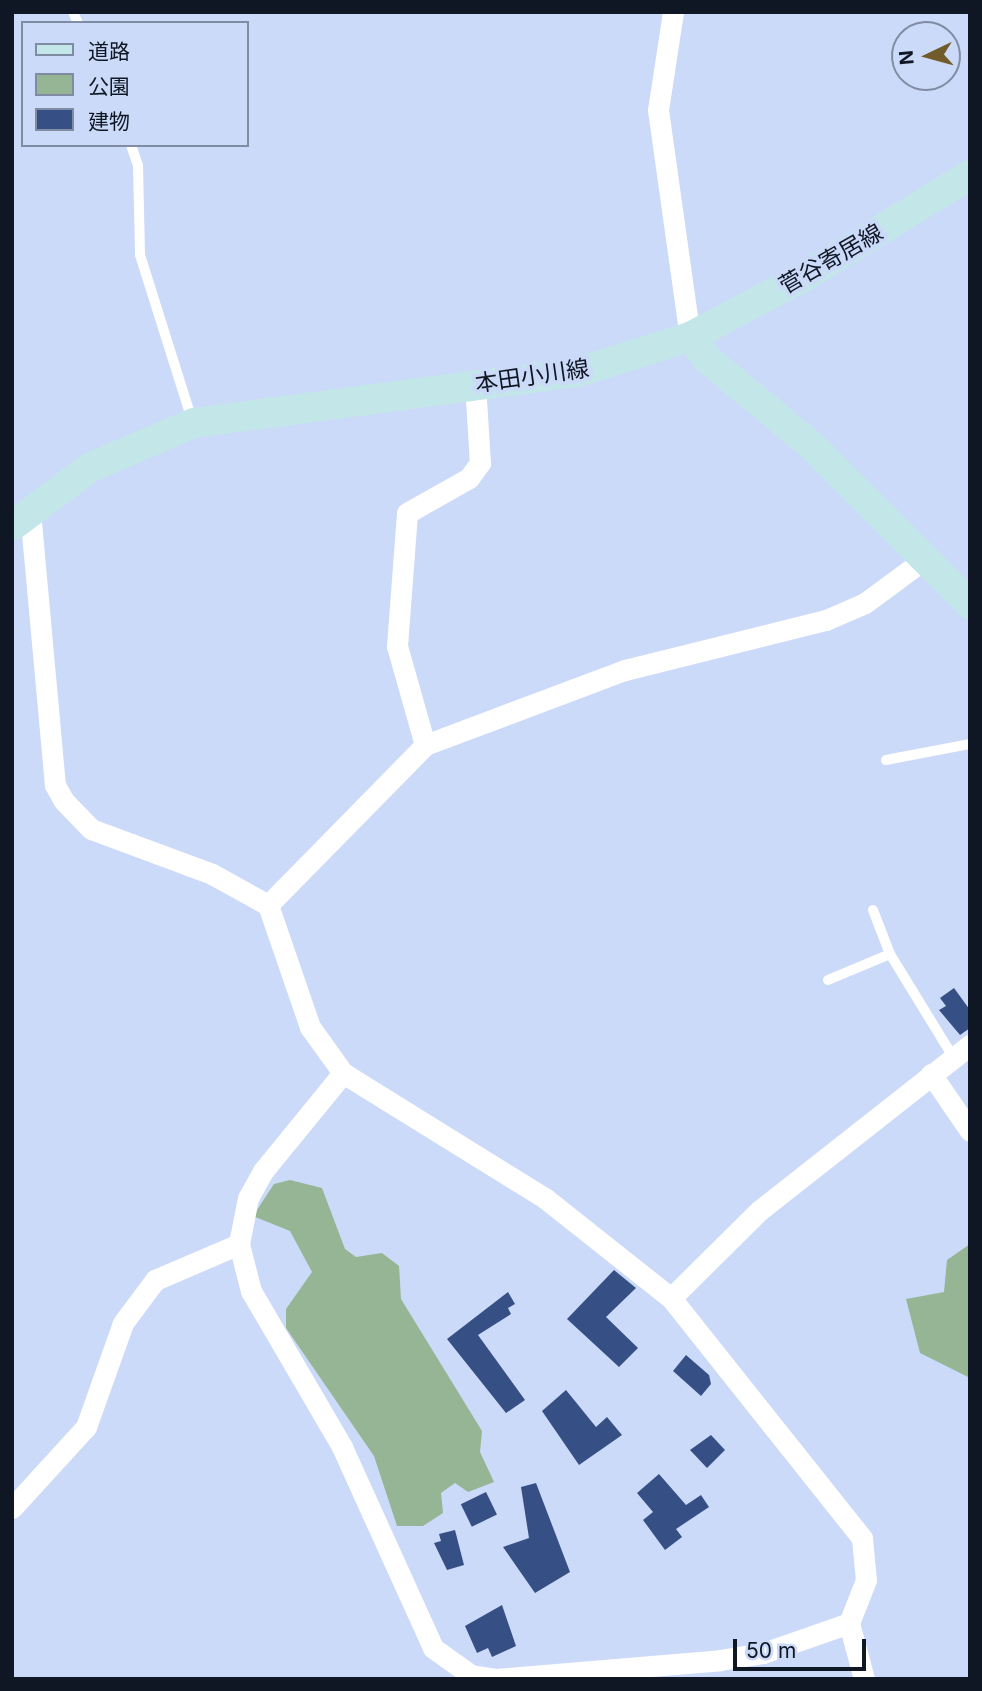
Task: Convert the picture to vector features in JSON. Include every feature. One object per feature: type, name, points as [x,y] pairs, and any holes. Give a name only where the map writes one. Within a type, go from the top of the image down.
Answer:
[{"type":"main road","name":"菅谷寄居線","points":[[690,337],[805,276],[970,175]]},
{"type":"main road","name":"本田小川線","points":[[21,518],[90,467],[194,424],[578,372],[690,337]]},
{"type":"main road","points":[[690,337],[926,558],[970,604]]},
{"type":"street","points":[[673,12],[658,110],[690,337]]},
{"type":"street","points":[[425,745],[397,646],[407,513],[469,478],[480,463],[475,384]]},
{"type":"street","points":[[21,518],[55,785],[64,802],[91,829],[212,874],[268,905],[310,1027],[343,1073],[546,1199],[671,1298],[862,1538],[866,1580],[849,1623],[864,1679]]},
{"type":"street","points":[[268,905],[425,745],[625,670],[826,620],[865,603],[926,558]]},
{"type":"street","points":[[671,1298],[760,1210],[961,1050]]},
{"type":"street","points":[[343,1073],[264,1171],[248,1198],[239,1244],[251,1291],[342,1447],[433,1648],[451,1664],[496,1679],[720,1660],[763,1653],[849,1623]]},
{"type":"street","points":[[930,1074],[970,1131]]},
{"type":"street","points":[[12,1508],[86,1427],[123,1323],[155,1280],[239,1244]]},
{"type":"lane","points":[[132,147],[138,165],[140,255],[194,424]]},
{"type":"lane","points":[[886,760],[970,744]]},
{"type":"lane","points":[[873,910],[890,954],[961,1050]]},
{"type":"lane","points":[[828,981],[890,954]]},
{"type":"green space","points":[[290,1180],[322,1188],[345,1249],[356,1257],[382,1253],[399,1266],[401,1299],[482,1431],[480,1452],[494,1482],[468,1492],[455,1483],[441,1493],[443,1513],[423,1526],[397,1526],[374,1456],[286,1328],[286,1309],[312,1272],[290,1231],[253,1216],[274,1184]]},
{"type":"green space","points":[[970,1244],[970,1378],[920,1353],[906,1299],[944,1292],[947,1260]]},
{"type":"building","points":[[954,988],[970,1010],[970,1028],[960,1035],[939,1010],[946,1006],[940,998]]},
{"type":"building","points":[[614,1270],[636,1288],[606,1317],[638,1348],[619,1367],[567,1319]]},
{"type":"building","points":[[508,1292],[515,1304],[508,1308],[511,1314],[478,1335],[525,1400],[506,1413],[447,1339]]},
{"type":"building","points":[[686,1355],[709,1375],[711,1384],[701,1396],[673,1371]]},
{"type":"building","points":[[566,1390],[596,1427],[607,1417],[622,1435],[579,1465],[542,1411]]},
{"type":"building","points":[[711,1435],[725,1450],[707,1468],[690,1450]]},
{"type":"building","points":[[659,1474],[686,1505],[701,1495],[709,1507],[676,1529],[682,1537],[665,1550],[643,1520],[653,1512],[637,1493]]},
{"type":"building","points":[[536,1483],[570,1572],[535,1593],[503,1547],[529,1538],[521,1487]]},
{"type":"building","points":[[486,1492],[497,1514],[472,1527],[461,1504]]},
{"type":"building","points":[[455,1530],[464,1565],[447,1570],[434,1543],[441,1541],[439,1534]]},
{"type":"building","points":[[502,1605],[516,1646],[492,1657],[488,1648],[477,1653],[465,1626]]}]
